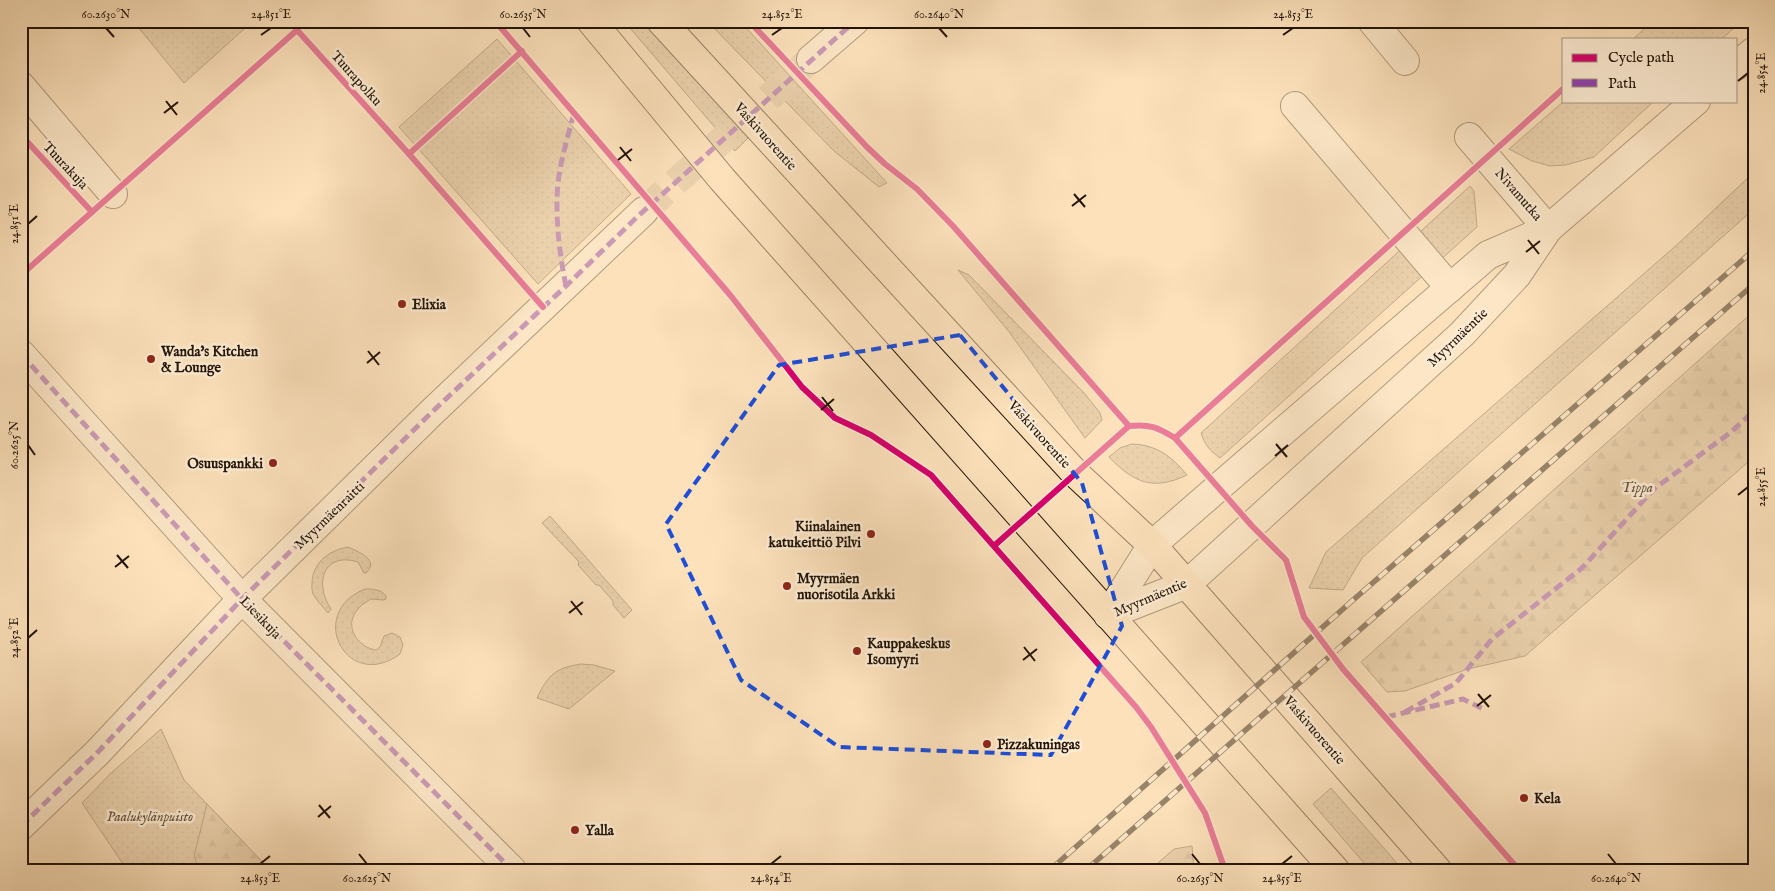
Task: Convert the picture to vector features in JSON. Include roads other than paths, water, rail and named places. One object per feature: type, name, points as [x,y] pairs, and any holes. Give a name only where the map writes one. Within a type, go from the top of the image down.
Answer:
[{"type":"main road","points":[[591,21],[722,179],[1335,870]]},
{"type":"main road","name":"Vaskivuorentie","points":[[661,21],[1075,473],[1152,545],[1437,870]]},
{"type":"street","points":[[811,59],[855,21]]},
{"type":"street","points":[[1372,21],[1405,61]]},
{"type":"street","points":[[1738,64],[1754,51]]},
{"type":"street","name":"Tuurakuja","points":[[21,86],[113,194]]},
{"type":"street","name":"Myyrmäentie","points":[[1108,615],[1187,584],[1462,334],[1517,275],[1548,229],[1695,102]]},
{"type":"street","points":[[1295,106],[1450,288]]},
{"type":"street","name":"Nivamutka","points":[[1469,137],[1548,229]]},
{"type":"street","name":"Myyrmäenraitti","points":[[21,826],[97,753],[242,599],[431,413],[644,211]]},
{"type":"street","name":"Myyrmäentie","points":[[1108,615],[1152,545],[1488,255],[1548,229]]},
{"type":"street","name":"Liesikuja","points":[[21,354],[242,599],[512,870]]},
{"type":"tunnel","points":[[644,211],[811,59]]},
{"type":"railway","points":[[1050,870],[1352,601],[1754,250]]},
{"type":"railway","points":[[1086,870],[1754,284]]},
{"type":"place","name":"Elixia","points":[[402,304]]},
{"type":"place","name":"Wanda's Kitchen & Lounge","points":[[151,359]]},
{"type":"place","name":"Osuuspankki","points":[[273,463]]},
{"type":"place","name":"Kiinalainen katukeittiö Pilvi","points":[[871,534]]},
{"type":"place","name":"Myyrmäen nuorisotila Arkki","points":[[787,586]]},
{"type":"place","name":"Kauppakeskus Isomyyri","points":[[857,651]]},
{"type":"place","name":"Pizzakuningas","points":[[987,744]]},
{"type":"place","name":"Kela","points":[[1524,798]]},
{"type":"place","name":"Yalla","points":[[575,830]]},
{"type":"park label","name":"Tippa","points":[[1637,487]]},
{"type":"park label","name":"Paalukylänpuisto","points":[[150,816]]}]
